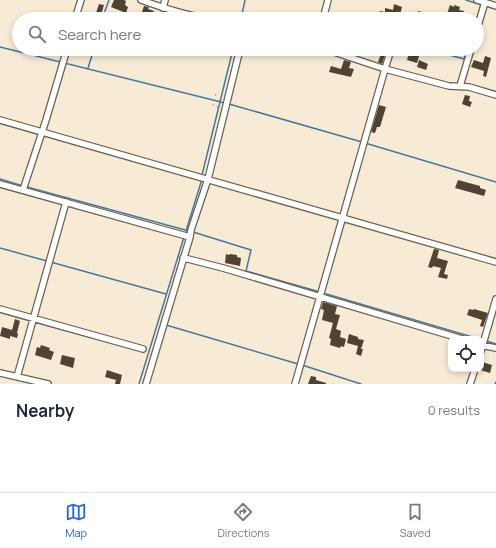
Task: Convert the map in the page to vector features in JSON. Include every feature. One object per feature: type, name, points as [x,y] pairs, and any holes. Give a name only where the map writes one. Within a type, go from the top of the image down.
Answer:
[{"type":"street","points":[[77,12],[81,0]]},
{"type":"street","points":[[141,0],[176,12]]},
{"type":"street","points":[[163,8],[165,0]]},
{"type":"street","points":[[325,12],[328,0]]},
{"type":"street","points":[[477,0],[484,5],[496,6]]},
{"type":"street","points":[[482,12],[484,5]]},
{"type":"street","points":[[24,187],[65,56]]},
{"type":"street","points":[[146,384],[183,258],[188,234],[238,56]]},
{"type":"street","points":[[346,56],[385,69],[449,86],[475,88],[496,95]]},
{"type":"street","points":[[295,384],[389,56]]},
{"type":"street","points":[[460,86],[469,56]]},
{"type":"street","points":[[0,120],[496,262]]},
{"type":"street","points":[[0,184],[24,187],[66,202],[188,234]]},
{"type":"street","points":[[17,377],[66,202]]},
{"type":"street","points":[[183,258],[188,258],[321,294],[453,336]]},
{"type":"street","points":[[484,341],[496,299]]},
{"type":"street","points":[[0,309],[33,320],[143,349]]},
{"type":"street","points":[[484,344],[496,348]]},
{"type":"street","points":[[470,384],[474,372]]},
{"type":"street","points":[[0,373],[47,384]]},
{"type":"path","points":[[216,94],[213,105],[218,107],[224,104]]},
{"type":"building","points":[[114,0],[124,0],[126,1],[125,5],[128,7],[126,12],[124,12],[111,7]]},
{"type":"building","points":[[99,4],[104,5],[102,12],[96,12]]},
{"type":"building","points":[[394,4],[402,7],[401,12],[385,12],[385,8],[393,10]]},
{"type":"building","points":[[450,5],[460,7],[459,10],[464,11],[464,12],[448,12]]},
{"type":"building","points":[[144,6],[149,7],[148,9],[154,11],[154,12],[142,12]]},
{"type":"building","points":[[380,56],[385,56],[382,64],[378,62]]},
{"type":"building","points":[[408,56],[419,56],[417,63],[407,60]]},
{"type":"building","points":[[485,56],[491,58],[486,77],[483,76],[484,71],[471,67],[474,60],[483,63]]},
{"type":"building","points":[[344,60],[351,62],[349,68],[354,69],[351,77],[329,72],[331,66],[341,69]]},
{"type":"building","points":[[419,60],[428,64],[426,70],[417,67]]},
{"type":"building","points":[[465,95],[470,96],[469,101],[472,102],[470,107],[462,104]]},
{"type":"building","points":[[379,105],[386,107],[380,127],[377,127],[375,133],[371,132]]},
{"type":"building","points":[[458,180],[480,186],[480,188],[486,190],[484,196],[455,188]]},
{"type":"building","points":[[434,249],[439,250],[437,258],[448,261],[444,274],[448,275],[447,279],[438,277],[441,268],[433,266],[432,268],[428,267]]},
{"type":"building","points":[[226,254],[237,255],[237,257],[241,258],[240,266],[225,263]]},
{"type":"building","points":[[323,302],[337,306],[335,314],[340,315],[336,329],[341,331],[340,337],[346,339],[344,347],[341,346],[340,348],[330,345],[331,339],[329,338],[333,323],[322,320],[324,310],[321,309]]},
{"type":"building","points":[[469,309],[488,313],[483,327],[480,326],[482,320],[467,315]]},
{"type":"building","points":[[15,319],[20,321],[17,338],[10,336],[10,339],[0,336],[2,327],[12,330]]},
{"type":"building","points":[[349,334],[358,337],[358,339],[364,340],[361,349],[363,349],[361,356],[356,354],[358,346],[347,343]]},
{"type":"building","points":[[41,345],[50,348],[49,350],[54,352],[51,360],[35,355],[37,347],[40,348]]},
{"type":"building","points":[[62,355],[75,358],[73,368],[60,364]]},
{"type":"building","points":[[484,363],[492,365],[490,373],[484,371]]},
{"type":"building","points":[[107,370],[122,375],[120,384],[115,384],[116,380],[105,377]]},
{"type":"building","points":[[311,376],[316,377],[316,380],[326,384],[308,384]]},
{"type":"waterway","points":[[105,12],[109,0]]},
{"type":"waterway","points":[[242,12],[245,0]]},
{"type":"waterway","points":[[466,0],[482,5]]},
{"type":"waterway","points":[[479,12],[481,4]]},
{"type":"waterway","points":[[485,6],[496,9]]},
{"type":"waterway","points":[[0,47],[12,50]]},
{"type":"waterway","points":[[36,56],[225,103]]},
{"type":"waterway","points":[[88,68],[92,56]]},
{"type":"waterway","points":[[202,175],[231,56]]},
{"type":"waterway","points":[[453,56],[464,59],[465,56]]},
{"type":"waterway","points":[[229,104],[362,142]]},
{"type":"waterway","points":[[365,143],[496,182]]},
{"type":"waterway","points":[[0,179],[23,186]]},
{"type":"waterway","points":[[186,231],[202,179]]},
{"type":"waterway","points":[[27,187],[189,231]]},
{"type":"waterway","points":[[193,232],[251,250],[246,271],[320,292]]},
{"type":"waterway","points":[[139,384],[184,237]]},
{"type":"waterway","points":[[0,248],[166,294]]},
{"type":"waterway","points":[[323,293],[469,336]]},
{"type":"waterway","points":[[0,312],[31,321]]},
{"type":"waterway","points":[[35,322],[93,338]]},
{"type":"waterway","points":[[166,325],[298,364]]},
{"type":"waterway","points":[[484,340],[496,344]]},
{"type":"waterway","points":[[302,365],[361,384]]}]
